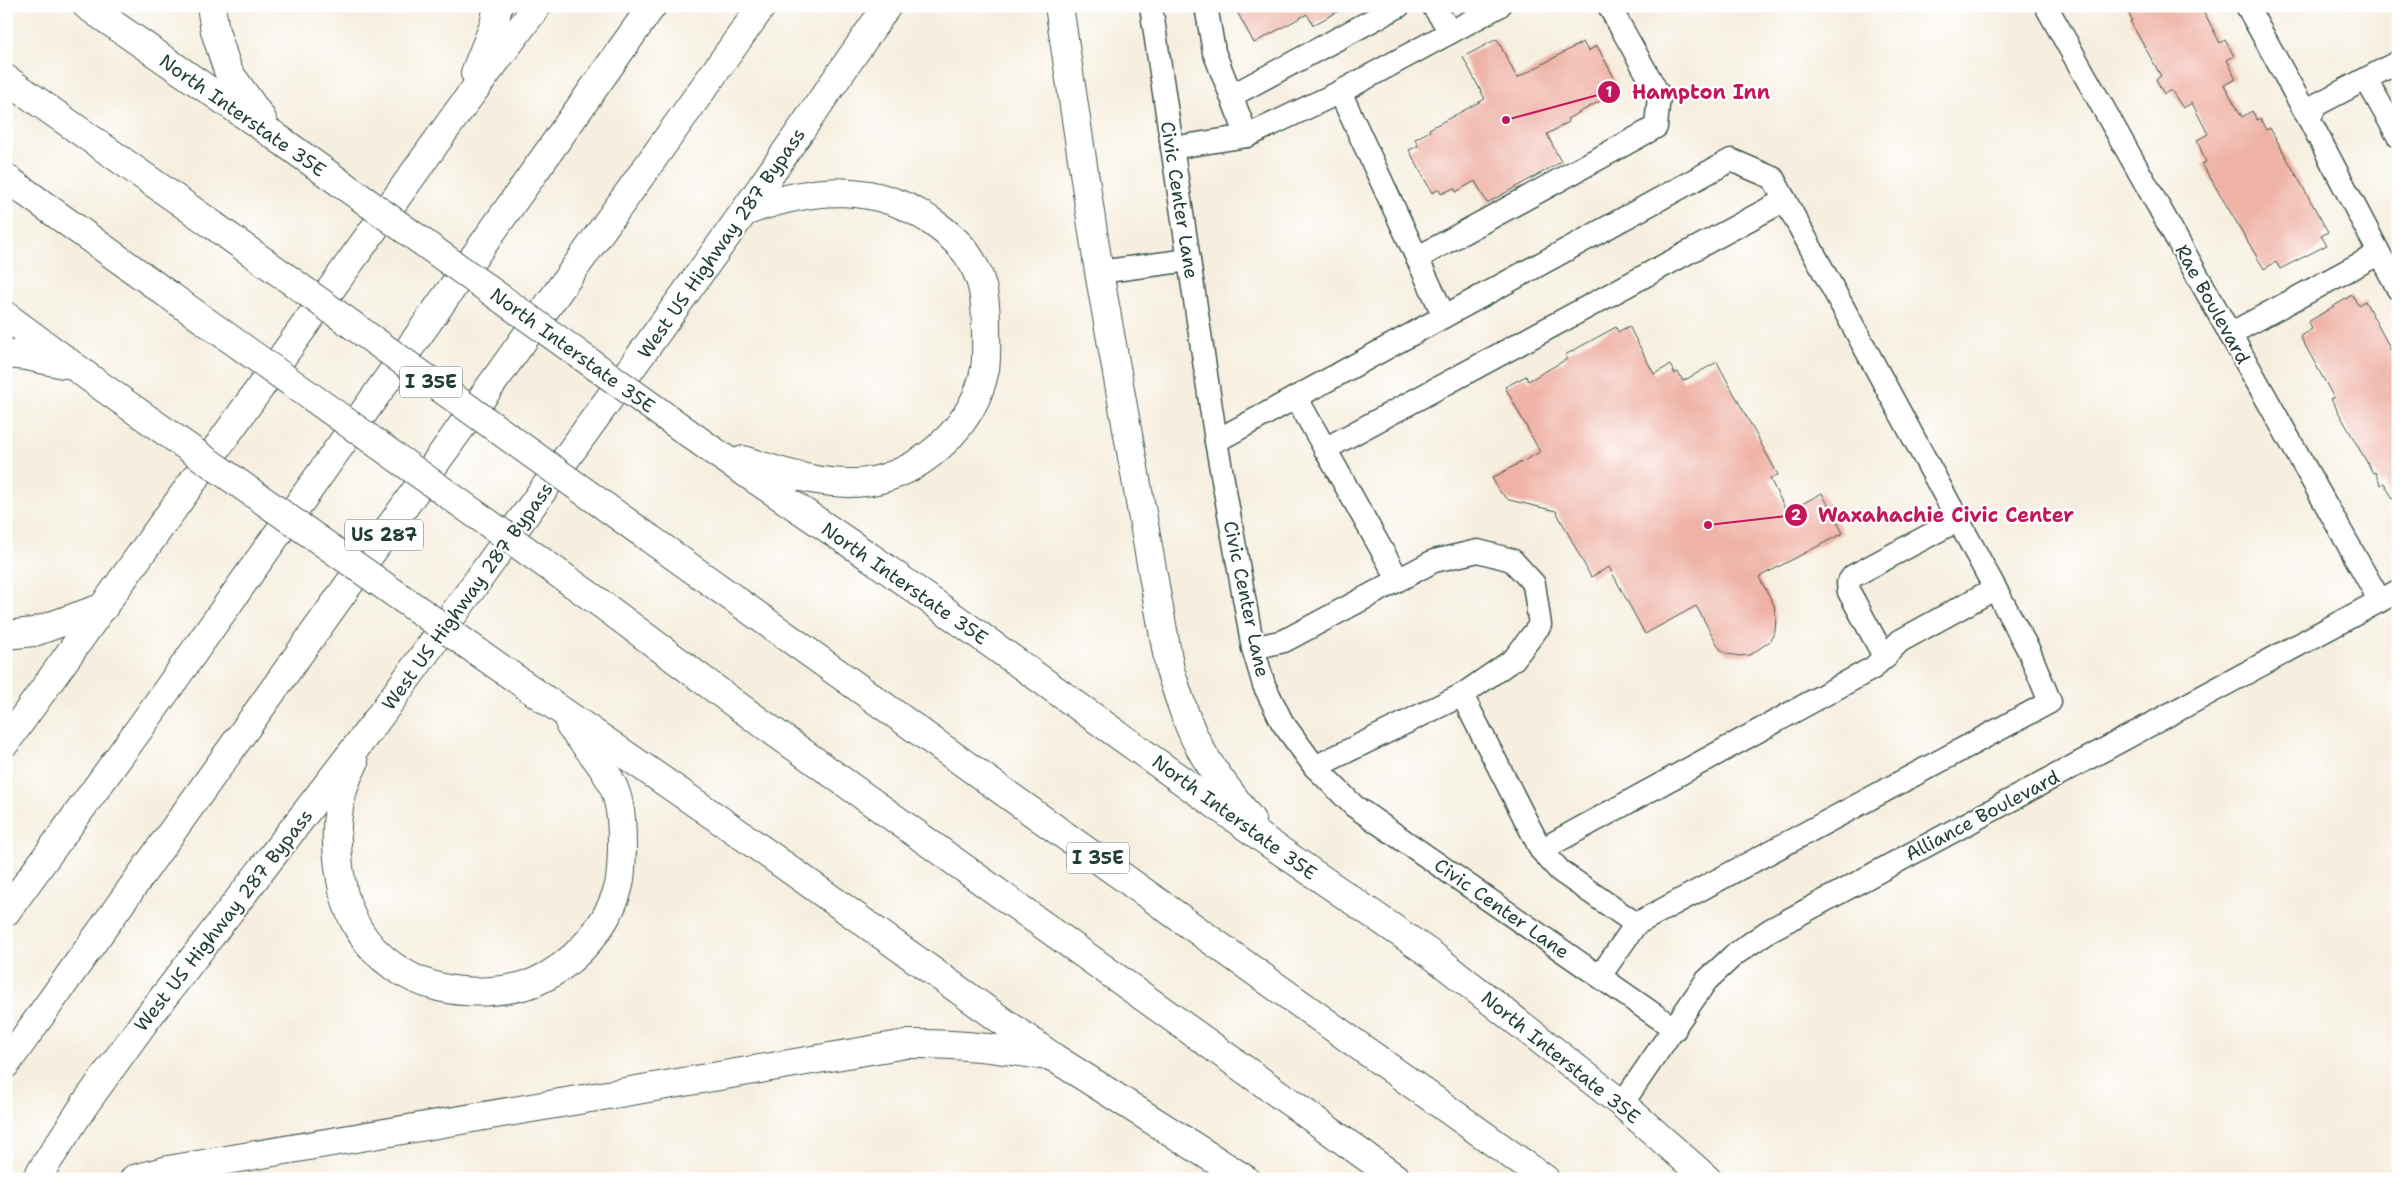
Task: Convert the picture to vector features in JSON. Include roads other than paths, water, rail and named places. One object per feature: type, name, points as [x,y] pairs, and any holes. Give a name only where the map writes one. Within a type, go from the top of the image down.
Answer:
[{"type":"main road","name":"North Interstate 35E","points":[[87,6],[275,136],[712,450],[878,563],[1269,843],[1432,954],[1622,1104],[1707,1179]]},
{"type":"main road","points":[[211,6],[215,31],[228,71],[275,136]]},
{"type":"main road","points":[[460,110],[494,26],[498,6]]},
{"type":"main road","points":[[6,742],[460,110],[537,6]]},
{"type":"main road","points":[[6,912],[140,728],[652,6]]},
{"type":"main road","name":"US 287","points":[[6,1064],[762,6]]},
{"type":"main road","name":"West US Highway 287 Bypass","points":[[36,1179],[85,1104],[145,1021],[374,724],[744,212],[887,6]]},
{"type":"main road","points":[[1059,6],[1099,272],[1170,670],[1186,718],[1201,750],[1219,778],[1269,843]]},
{"type":"main road","name":"I 35E","points":[[6,79],[213,225],[1545,1179]]},
{"type":"main road","points":[[6,178],[1397,1179]]},
{"type":"main road","points":[[712,450],[795,477],[856,482],[877,480],[914,465],[945,442],[969,408],[985,369],[986,312],[977,272],[964,250],[954,238],[926,217],[907,206],[890,200],[850,191],[791,197],[744,212]]},
{"type":"main road","points":[[6,316],[71,366],[546,701],[732,829],[1053,1057],[1246,1179]]},
{"type":"main road","points":[[6,354],[27,356],[71,366]]},
{"type":"main road","points":[[6,635],[34,632],[104,608]]},
{"type":"main road","points":[[374,724],[365,748],[353,765],[338,808],[335,846],[342,889],[356,926],[375,953],[408,977],[433,987],[457,992],[504,990],[535,982],[577,954],[608,913],[618,891],[621,867],[622,824],[614,788],[590,751],[546,701]]},
{"type":"main road","points":[[134,1179],[168,1170],[906,1044],[946,1043],[978,1045],[1053,1057]]},
{"type":"street","name":"Civic Center Lane","points":[[1151,6],[1216,441],[1253,648],[1264,685],[1282,722],[1315,767],[1354,806],[1674,1029]]},
{"type":"street","points":[[1206,6],[1214,52],[1247,136]]},
{"type":"street","points":[[1231,96],[1400,6]]},
{"type":"street","points":[[1433,6],[1451,32]]},
{"type":"street","points":[[1417,258],[1656,127],[1659,95],[1609,6]]},
{"type":"street","name":"Rae Boulevard","points":[[2046,6],[2230,334],[2389,596]]},
{"type":"street","points":[[2247,6],[2309,119],[2398,289]]},
{"type":"street","points":[[1172,148],[1247,136],[1340,92],[1492,8]]},
{"type":"street","points":[[2309,119],[2316,105],[2398,62]]},
{"type":"street","points":[[2366,79],[2398,136]]},
{"type":"street","points":[[1340,92],[1444,316]]},
{"type":"street","points":[[1216,441],[1731,160],[1773,178],[2029,651],[2050,702],[1636,924],[1600,976]]},
{"type":"street","points":[[1325,449],[1785,200]]},
{"type":"street","points":[[2230,334],[2378,254]]},
{"type":"street","points":[[1099,272],[1189,260]]},
{"type":"street","points":[[1296,397],[1398,579]]},
{"type":"street","points":[[1885,658],[1849,592],[1848,583],[1853,576],[1958,520]]},
{"type":"street","points":[[1253,648],[1284,641],[1434,561],[1478,551],[1512,560],[1534,584],[1540,625],[1514,659],[1462,696],[1315,767]]},
{"type":"street","points":[[1541,850],[1797,712],[1873,668],[1900,641],[1994,589]]},
{"type":"street","name":"Alliance Boulevard","points":[[1622,1104],[1706,981],[1734,955],[1770,930],[2389,596]]},
{"type":"street","points":[[1462,696],[1541,850],[1560,871],[1636,924]]},
{"type":"place","name":"Hampton Inn","points":[[1506,120]]},
{"type":"place","name":"Waxahachie Civic Center","points":[[1708,525]]}]
